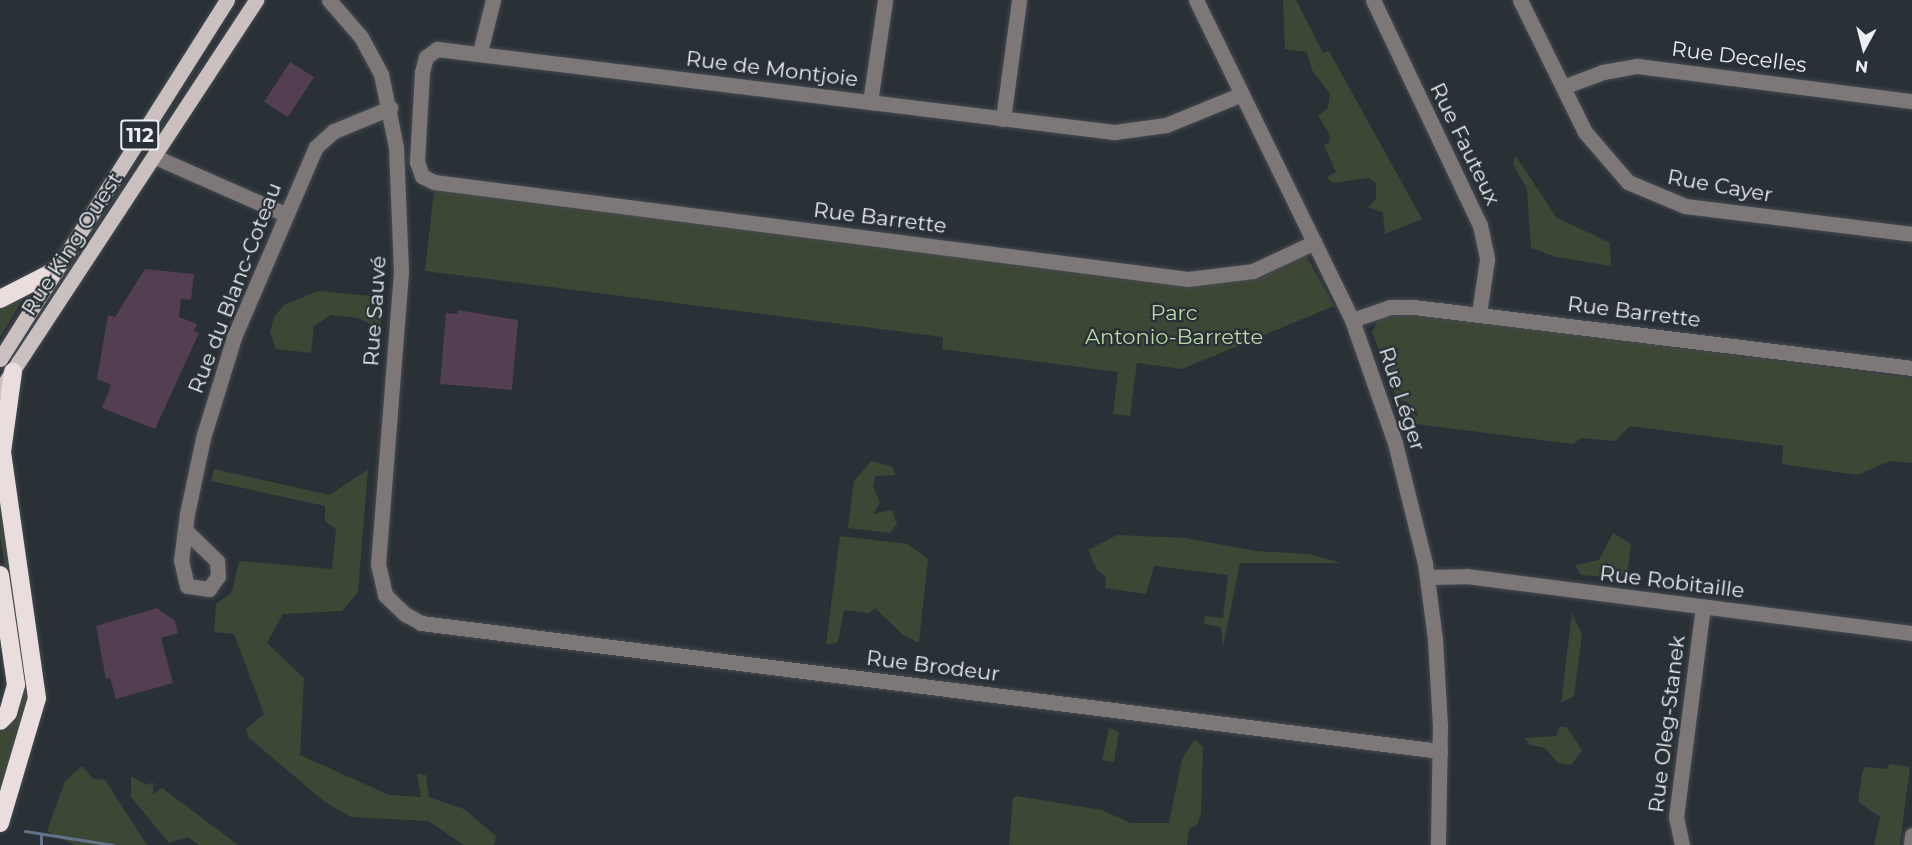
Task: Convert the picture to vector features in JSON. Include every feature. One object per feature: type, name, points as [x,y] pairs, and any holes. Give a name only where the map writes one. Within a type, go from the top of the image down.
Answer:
[{"type":"highway","points":[[0,299],[55,271]]},
{"type":"highway","points":[[0,823],[37,698],[2,452],[13,372]]},
{"type":"highway","points":[[0,521],[17,556]]},
{"type":"highway","points":[[0,575],[16,685],[8,713],[0,721]]},
{"type":"main road","name":"Rue King Ouest","points":[[0,359],[227,0]]},
{"type":"main road","name":"Rue King Ouest","points":[[0,390],[256,0]]},
{"type":"street","name":"Rue Sauvé","points":[[329,0],[374,58],[390,108],[398,173],[401,272],[378,564],[386,595],[421,623]]},
{"type":"street","points":[[480,52],[493,0]]},
{"type":"street","points":[[870,102],[885,0]]},
{"type":"street","points":[[1003,120],[1019,0]]},
{"type":"street","name":"Rue Léger","points":[[1196,0],[1352,320],[1388,417],[1427,577],[1440,751],[1438,845]]},
{"type":"street","name":"Rue Fauteux","points":[[1373,0],[1480,225],[1487,259],[1479,314]]},
{"type":"street","name":"Rue Cayer","points":[[1520,0],[1563,87],[1602,157],[1628,182],[1654,196],[1705,209],[1912,234]]},
{"type":"street","name":"Rue de Montjoie","points":[[434,182],[422,176],[417,162],[424,62],[436,49],[480,52],[1003,120],[1132,132],[1186,119],[1242,94]]},
{"type":"street","name":"Rue Decelles","points":[[1563,87],[1604,72],[1637,66],[1912,101]]},
{"type":"street","name":"Rue du Blanc-Coteau","points":[[185,530],[223,370],[309,159],[326,137],[390,108]]},
{"type":"street","points":[[154,157],[285,214]]},
{"type":"street","name":"Rue Barrette","points":[[434,182],[1188,279],[1252,271],[1315,242]]},
{"type":"street","name":"Rue Barrette","points":[[1352,320],[1399,306],[1912,368]]},
{"type":"street","name":"Rue Robitaille","points":[[1427,577],[1466,576],[1912,633]]},
{"type":"street","name":"Rue Oleg-Stanek","points":[[1682,845],[1676,817],[1703,607]]},
{"type":"street","name":"Rue Brodeur","points":[[421,623],[1440,751]]},
{"type":"street","points":[[1911,845],[1912,835]]},
{"type":"green space","points":[[1283,0],[1296,0],[1323,53],[1329,51],[1422,219],[1385,234],[1383,213],[1368,207],[1376,199],[1376,183],[1368,178],[1333,183],[1327,177],[1336,172],[1324,145],[1329,143],[1330,135],[1318,116],[1328,108],[1330,94],[1312,70],[1307,52],[1285,49]]},
{"type":"green space","points":[[1515,155],[1556,217],[1610,243],[1611,266],[1556,257],[1531,248],[1527,189],[1513,164]]},
{"type":"green space","name":"Parc Antonio-Barrette","points":[[434,190],[1194,285],[1238,280],[1306,255],[1334,306],[1182,369],[1137,363],[1130,416],[1113,414],[1118,372],[942,349],[943,337],[425,271]]},
{"type":"green space","points":[[318,291],[370,296],[380,302],[381,329],[358,318],[331,315],[314,326],[311,353],[276,349],[270,332],[274,317],[284,305]]},
{"type":"green space","points":[[22,297],[23,299],[0,337],[0,307]]},
{"type":"green space","points":[[1412,314],[1912,378],[1912,463],[1890,461],[1857,475],[1782,464],[1783,446],[1630,426],[1615,441],[1581,438],[1573,444],[1416,424],[1407,402],[1397,400],[1372,332],[1379,318]]},
{"type":"green space","points":[[871,461],[893,467],[895,475],[876,476],[873,486],[880,503],[873,514],[892,510],[897,524],[890,533],[848,528],[854,481]]},
{"type":"green space","points":[[214,469],[330,495],[368,469],[358,592],[342,611],[283,614],[267,643],[304,678],[300,755],[389,795],[421,797],[417,774],[426,775],[429,797],[464,809],[496,836],[494,845],[464,845],[428,821],[351,817],[325,802],[249,738],[246,729],[264,714],[234,634],[214,632],[216,604],[232,592],[239,561],[332,569],[336,529],[325,521],[325,506],[211,481]]},
{"type":"green space","points":[[0,485],[30,674],[28,703],[0,807],[0,733],[19,708],[24,682],[0,537]]},
{"type":"green space","points":[[1613,533],[1631,544],[1627,574],[1615,578],[1581,575],[1575,565],[1599,560]]},
{"type":"green space","points":[[1117,535],[1186,538],[1255,551],[1309,554],[1341,563],[1240,563],[1223,647],[1221,627],[1204,624],[1205,616],[1223,618],[1228,575],[1154,566],[1146,594],[1105,588],[1106,577],[1097,570],[1088,550]]},
{"type":"green space","points":[[840,536],[907,544],[928,559],[919,643],[902,634],[875,608],[869,613],[844,610],[838,642],[826,645]]},
{"type":"green space","points":[[1572,613],[1582,635],[1574,696],[1561,703]]},
{"type":"green space","points":[[1560,727],[1566,727],[1582,750],[1571,765],[1558,763],[1545,748],[1530,745],[1525,738],[1556,736]]},
{"type":"green space","points":[[1109,728],[1119,732],[1114,762],[1102,760]]},
{"type":"green space","points":[[1195,739],[1203,748],[1201,813],[1197,825],[1189,829],[1187,845],[1009,845],[1013,798],[1017,796],[1102,810],[1130,823],[1169,823],[1182,759]]},
{"type":"green space","points":[[1890,764],[1910,767],[1900,845],[1874,845],[1880,817],[1858,802],[1862,773],[1865,767],[1886,769]]},
{"type":"green space","points":[[82,766],[93,779],[105,780],[147,845],[75,845],[47,831],[65,781]]},
{"type":"green space","points":[[131,776],[147,785],[153,782],[153,794],[162,788],[238,845],[199,845],[188,837],[169,843],[131,797]]},
{"type":"building","points":[[290,62],[314,77],[288,117],[264,102]]},
{"type":"building","points":[[145,269],[194,274],[191,300],[181,299],[179,317],[197,324],[194,331],[199,333],[155,429],[102,408],[111,385],[97,379],[108,315],[115,317]]},
{"type":"building","points":[[458,310],[518,320],[512,390],[440,384],[446,313],[457,314]]},
{"type":"building","points":[[157,608],[175,621],[178,633],[161,638],[173,683],[116,699],[110,678],[106,679],[96,626]]},
{"type":"waterway","points":[[25,831],[113,845]]},
{"type":"waterway","points":[[41,835],[41,845]]}]
